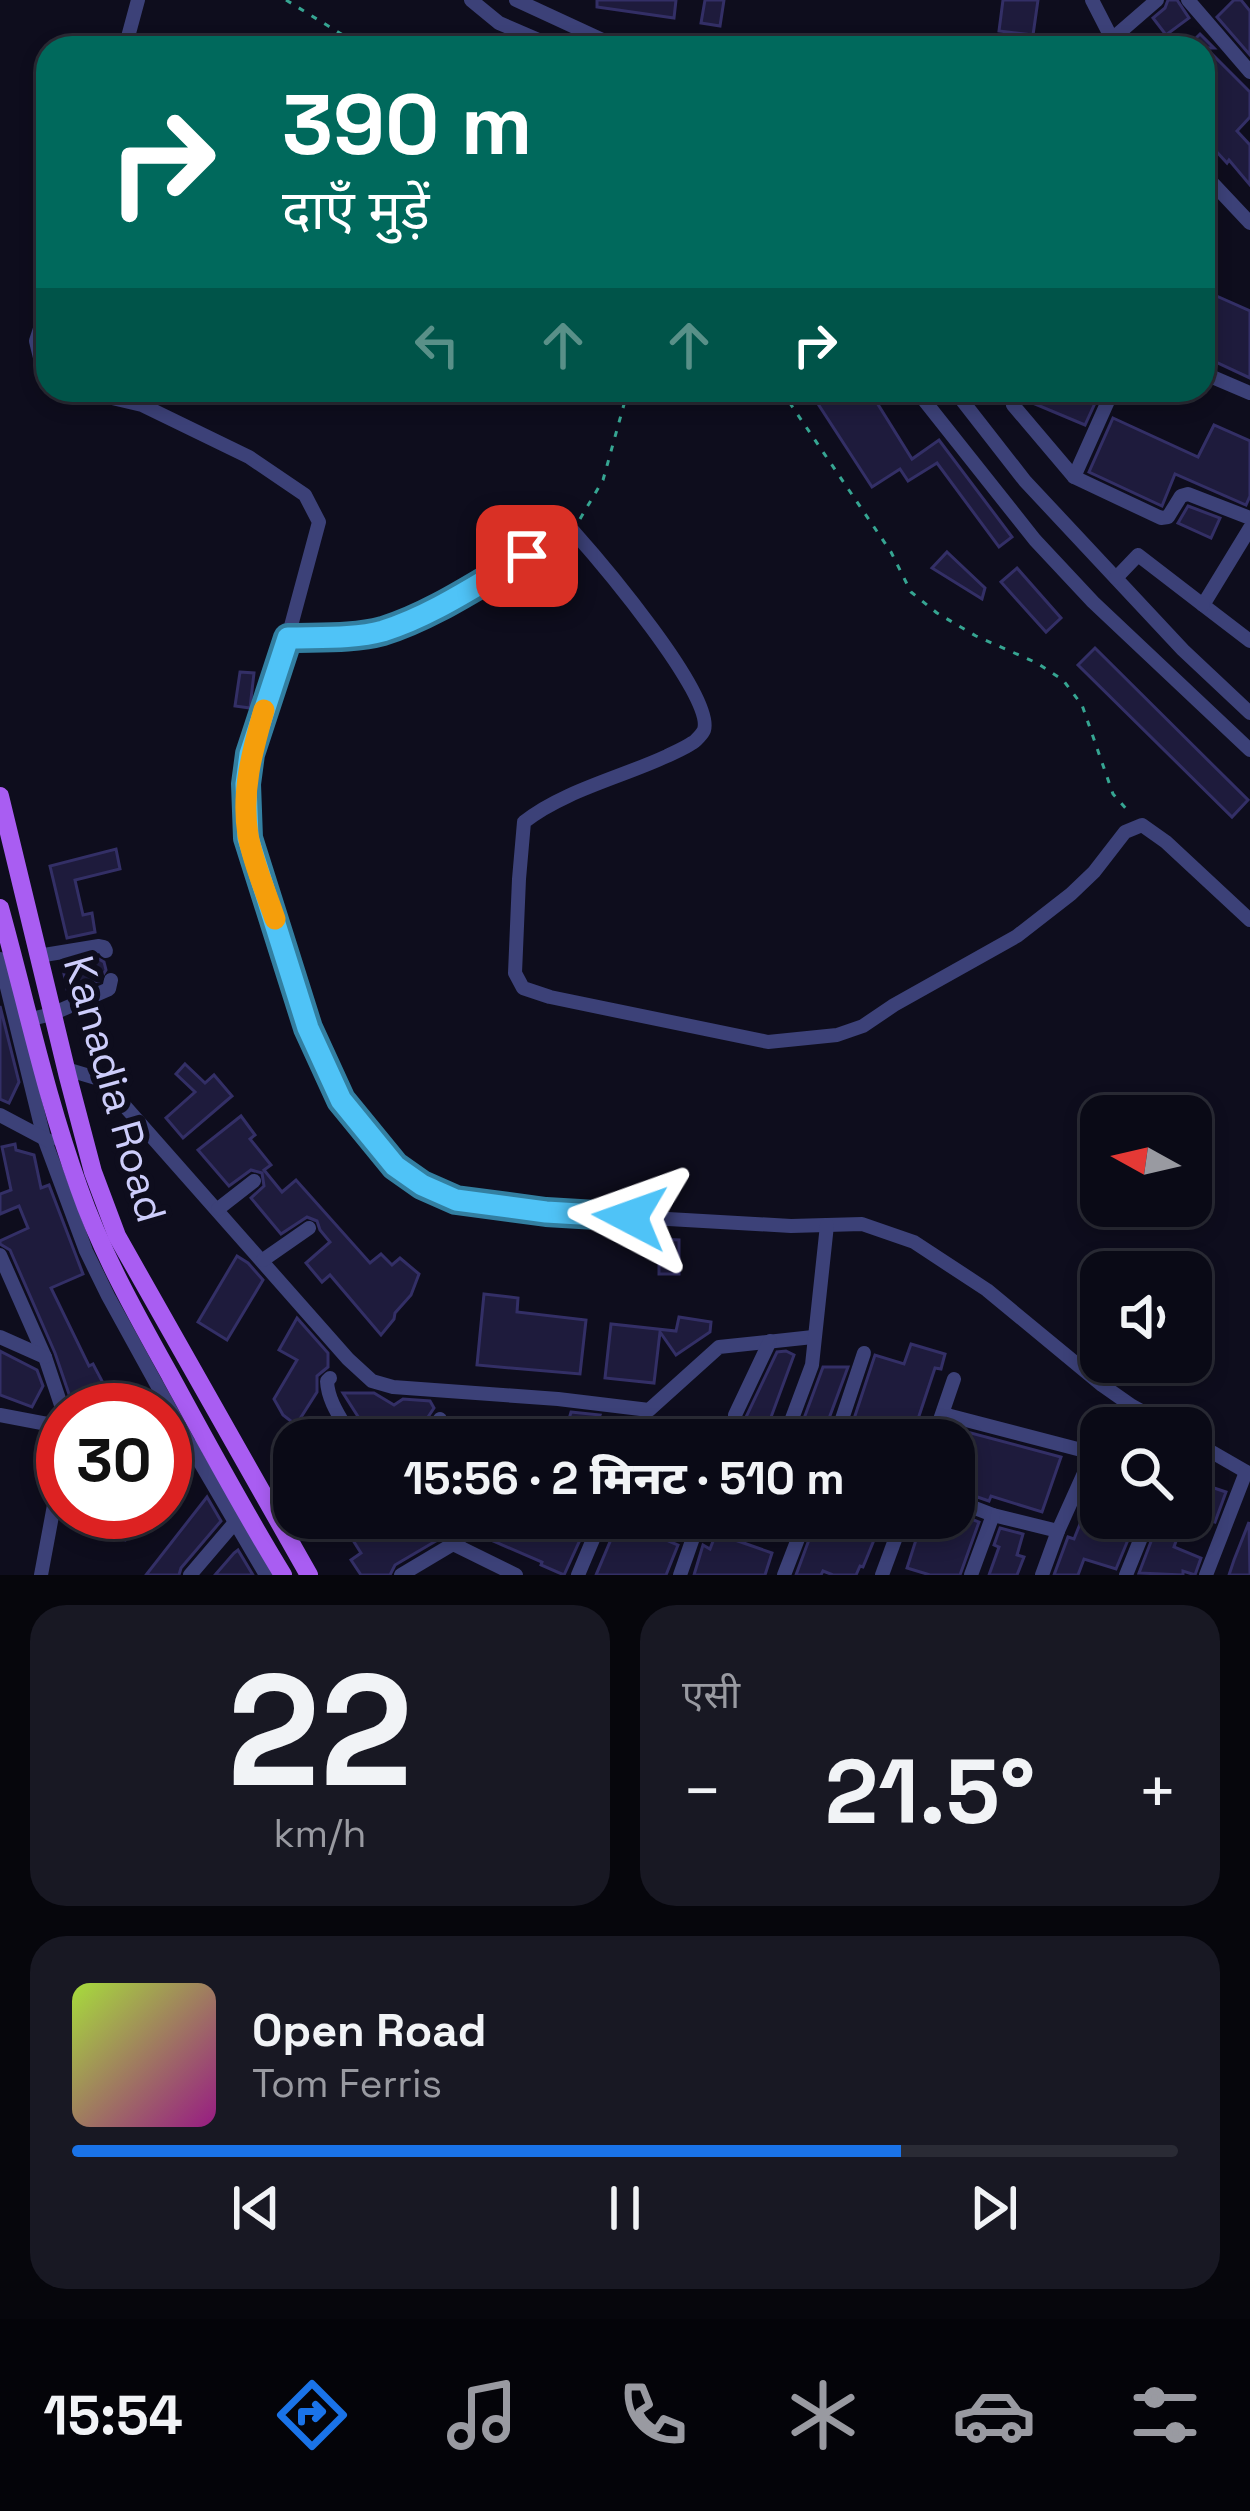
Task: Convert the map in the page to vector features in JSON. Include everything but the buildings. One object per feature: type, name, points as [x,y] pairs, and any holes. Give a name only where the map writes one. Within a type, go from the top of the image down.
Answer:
[{"type":"main road","name":"Kanadia Road","points":[[0,796],[66,1069],[117,1236],[273,1514]]},
{"type":"main road","name":"Kanadia Road","points":[[0,908],[10,988],[27,1019],[74,1194],[94,1247],[240,1518],[283,1575]]},
{"type":"main road","name":"Kanadia Road","points":[[287,1539],[309,1575]]},
{"type":"street","points":[[128,36],[138,0]]},
{"type":"street","points":[[471,0],[500,23],[530,36]]},
{"type":"street","points":[[516,0],[594,36]]},
{"type":"street","points":[[1092,0],[1110,36]]},
{"type":"street","points":[[1122,36],[1157,0]]},
{"type":"street","points":[[1188,0],[1250,73]]},
{"type":"street","points":[[1215,186],[1250,223]]},
{"type":"street","points":[[1215,378],[1250,393]]},
{"type":"street","points":[[129,402],[250,457],[305,495],[319,522],[250,754],[248,838],[325,1068],[341,1100],[395,1166],[456,1200],[546,1212],[714,1223],[862,1224],[914,1242],[987,1290],[1067,1358],[1137,1407]]},
{"type":"street","points":[[926,402],[1081,589],[1250,750]]},
{"type":"street","points":[[963,402],[1025,481],[1183,650],[1250,713]]},
{"type":"street","points":[[1014,402],[1074,477],[1161,518],[1168,517],[1178,500],[1188,494],[1250,518]]},
{"type":"street","points":[[1074,477],[1108,402]]},
{"type":"street","points":[[1202,605],[1250,528]]},
{"type":"street","points":[[288,638],[382,631],[440,606],[573,531],[606,568],[694,690],[705,724],[694,742],[638,770],[542,807],[524,821],[515,973],[523,988],[550,997],[768,1042],[837,1035],[863,1026],[1017,936],[1094,872],[1125,832],[1142,826],[1166,842],[1250,920]]},
{"type":"street","points":[[1116,578],[1138,555],[1250,641]]},
{"type":"street","points":[[38,956],[99,946],[106,951]]},
{"type":"street","points":[[0,958],[44,1138],[74,1194]]},
{"type":"street","points":[[27,1019],[52,1014],[110,989],[111,980]]},
{"type":"street","points":[[66,1069],[107,1086],[372,1381],[392,1387],[649,1410],[719,1347],[813,1337]]},
{"type":"street","points":[[0,1115],[65,1149]]},
{"type":"street","points":[[218,1209],[254,1181]]},
{"type":"street","points":[[792,1419],[812,1365],[827,1225]]},
{"type":"street","points":[[262,1259],[309,1228]]},
{"type":"street","points":[[0,1255],[54,1383]]},
{"type":"street","points":[[0,1337],[45,1357]]},
{"type":"street","points":[[735,1419],[770,1341]]},
{"type":"street","points":[[843,1419],[864,1353]]},
{"type":"street","points":[[330,1378],[327,1389],[341,1419]]},
{"type":"street","points":[[941,1419],[954,1379]]},
{"type":"street","points":[[943,1414],[1093,1453],[1042,1575]]},
{"type":"street","points":[[0,1415],[36,1422]]},
{"type":"street","points":[[192,1445],[200,1446]]},
{"type":"street","points":[[1206,1575],[1248,1473],[1212,1452]]},
{"type":"street","points":[[975,1508],[1058,1532]]},
{"type":"street","points":[[971,1575],[992,1515]]},
{"type":"street","points":[[190,1575],[240,1518],[266,1575]]},
{"type":"street","points":[[41,1575],[48,1539]]},
{"type":"street","points":[[401,1575],[459,1539]]},
{"type":"street","points":[[578,1575],[593,1539]]},
{"type":"street","points":[[680,1575],[693,1539]]},
{"type":"street","points":[[784,1575],[798,1539]]},
{"type":"street","points":[[882,1575],[895,1539]]},
{"type":"street","points":[[1126,1575],[1141,1539]]},
{"type":"street","points":[[453,1544],[516,1575]]},
{"type":"street","points":[[425,1559],[436,1575]]},
{"type":"path","points":[[286,0],[344,36]]},
{"type":"path","points":[[573,531],[603,480],[625,402]]},
{"type":"path","points":[[789,402],[891,552],[911,592],[976,636],[1064,680],[1082,705],[1113,794],[1142,826]]},
{"type":"slow traffic","points":[[264,710],[246,784],[248,838],[275,919]]},
{"type":"route","points":[[527,556],[440,606],[382,631],[288,638],[250,754],[248,838],[325,1068],[341,1100],[395,1166],[456,1200],[630,1217]]}]
